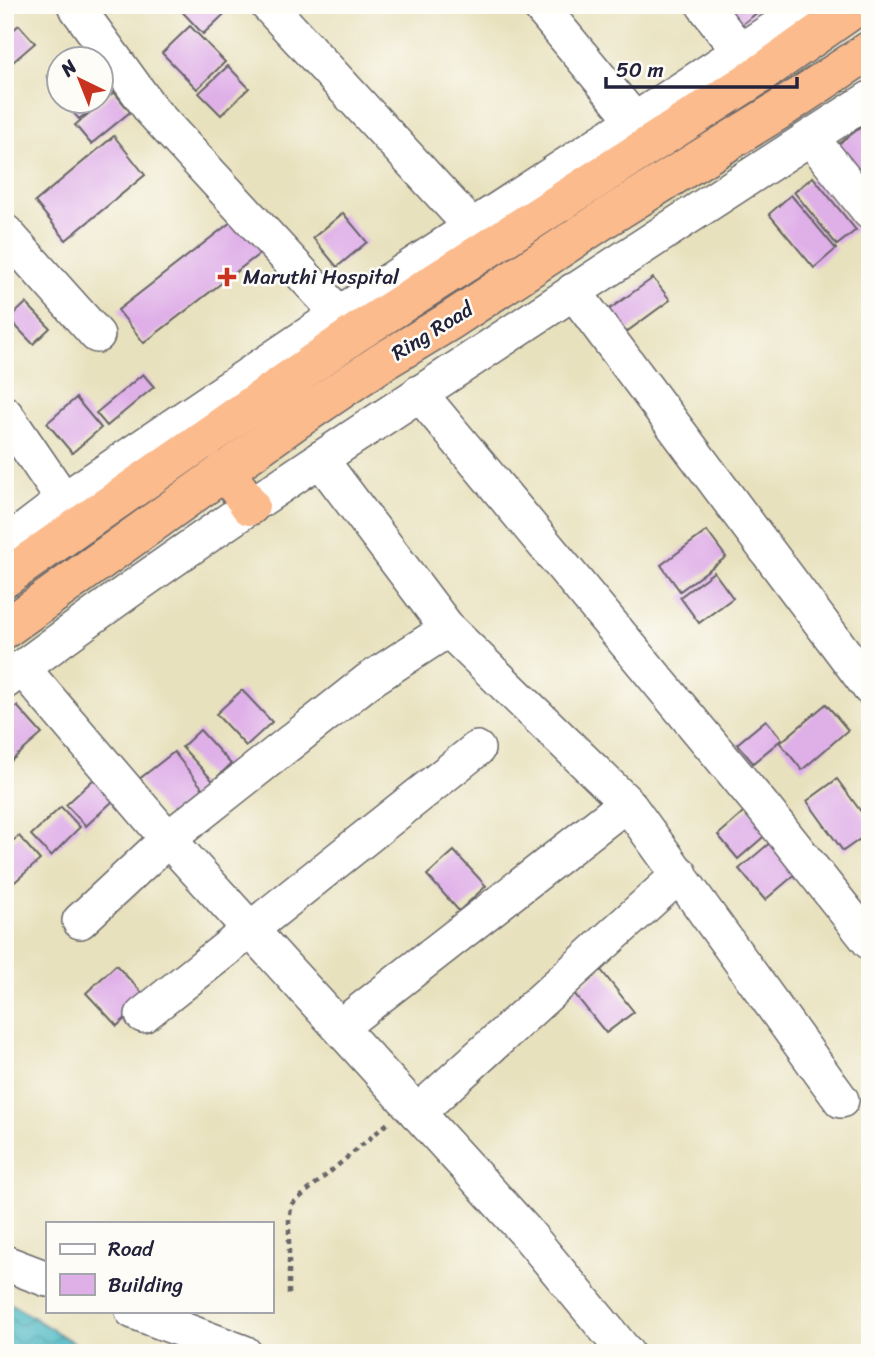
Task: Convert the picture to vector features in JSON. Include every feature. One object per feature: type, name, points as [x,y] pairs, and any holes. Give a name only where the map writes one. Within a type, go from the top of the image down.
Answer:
[{"type":"highway","name":"Ring Road","points":[[5,578],[72,512],[272,375],[356,333],[482,237],[759,75],[859,5]]},
{"type":"highway","name":"Ring Road","points":[[5,629],[225,470],[371,369],[870,50]]},
{"type":"highway","points":[[482,237],[511,280]]},
{"type":"highway","points":[[225,470],[250,506]]},
{"type":"street","points":[[75,5],[152,111],[339,314]]},
{"type":"street","points":[[268,5],[482,237]]},
{"type":"street","points":[[539,5],[636,122]]},
{"type":"street","points":[[704,5],[740,51]]},
{"type":"street","points":[[272,375],[339,314],[482,237],[636,122],[811,5]]},
{"type":"street","points":[[626,1353],[525,1231],[169,839],[14,674],[102,608],[250,506],[573,291],[870,99]]},
{"type":"street","points":[[811,138],[870,212]]},
{"type":"street","points":[[5,233],[97,335]]},
{"type":"street","points":[[573,291],[870,688]]},
{"type":"street","points":[[419,393],[766,811],[870,942]]},
{"type":"street","points":[[5,414],[72,512],[5,545]]},
{"type":"street","points":[[320,459],[448,629],[626,803],[680,874],[841,1100]]},
{"type":"street","points":[[80,920],[169,839],[368,681],[448,629]]},
{"type":"street","points":[[143,1015],[477,749]]},
{"type":"street","points":[[340,1027],[626,803]]},
{"type":"street","points":[[413,1109],[680,874]]},
{"type":"street","points":[[5,1263],[46,1279]]},
{"type":"street","points":[[136,1312],[244,1353]]},
{"type":"path","points":[[289,1294],[289,1219],[292,1204],[413,1109]]},
{"type":"water","points":[[5,1300],[74,1343],[101,1353],[5,1353]]},
{"type":"building","points":[[176,5],[234,5],[203,34]]},
{"type":"building","points":[[739,5],[754,5],[759,11],[735,30],[725,16]]},
{"type":"building","points":[[19,25],[35,43],[13,62],[5,54],[5,37]]},
{"type":"building","points":[[190,26],[225,62],[197,89],[162,53]]},
{"type":"building","points":[[228,66],[249,88],[221,115],[199,93]]},
{"type":"building","points":[[116,94],[130,112],[91,144],[75,125],[86,116],[116,116]]},
{"type":"building","points":[[865,124],[870,131],[870,166],[858,175],[836,146]]},
{"type":"building","points":[[114,136],[145,175],[66,240],[35,202]]},
{"type":"building","points":[[813,177],[856,230],[837,245],[794,192]]},
{"type":"building","points":[[791,195],[836,249],[814,268],[769,214]]},
{"type":"building","points":[[343,213],[367,242],[337,267],[313,238]]},
{"type":"building","points":[[240,215],[267,248],[144,343],[118,310]]},
{"type":"building","points":[[653,278],[670,300],[614,341],[597,318]]},
{"type":"building","points":[[26,303],[50,328],[33,344],[9,319]]},
{"type":"building","points":[[143,374],[154,387],[107,426],[96,413]]},
{"type":"building","points":[[76,398],[101,428],[72,453],[47,423]]},
{"type":"building","points":[[707,531],[726,557],[680,591],[661,565]]},
{"type":"building","points":[[714,572],[733,598],[699,623],[680,597]]},
{"type":"building","points":[[242,690],[272,722],[246,746],[216,714]]},
{"type":"building","points":[[826,704],[848,730],[802,770],[780,743]]},
{"type":"building","points":[[17,706],[42,734],[5,766],[5,717]]},
{"type":"building","points":[[766,720],[782,739],[753,763],[737,744]]},
{"type":"building","points":[[200,730],[231,764],[213,781],[182,747]]},
{"type":"building","points":[[174,752],[203,789],[168,817],[138,780]]},
{"type":"building","points":[[94,779],[114,800],[86,826],[66,805]]},
{"type":"building","points":[[837,779],[870,824],[870,832],[843,851],[807,801]]},
{"type":"building","points":[[61,807],[80,827],[51,856],[31,835]]},
{"type":"building","points":[[749,808],[769,832],[738,859],[718,835]]},
{"type":"building","points":[[19,836],[40,860],[9,887],[5,884],[5,847]]},
{"type":"building","points":[[772,841],[798,872],[765,900],[739,869]]},
{"type":"building","points":[[454,851],[486,886],[459,911],[427,875]]},
{"type":"building","points":[[116,965],[147,998],[117,1026],[86,993]]},
{"type":"building","points":[[601,970],[634,1012],[606,1033],[573,992]]},
{"type":"place","name":"Maruthi Hospital","points":[[227,277]]}]
